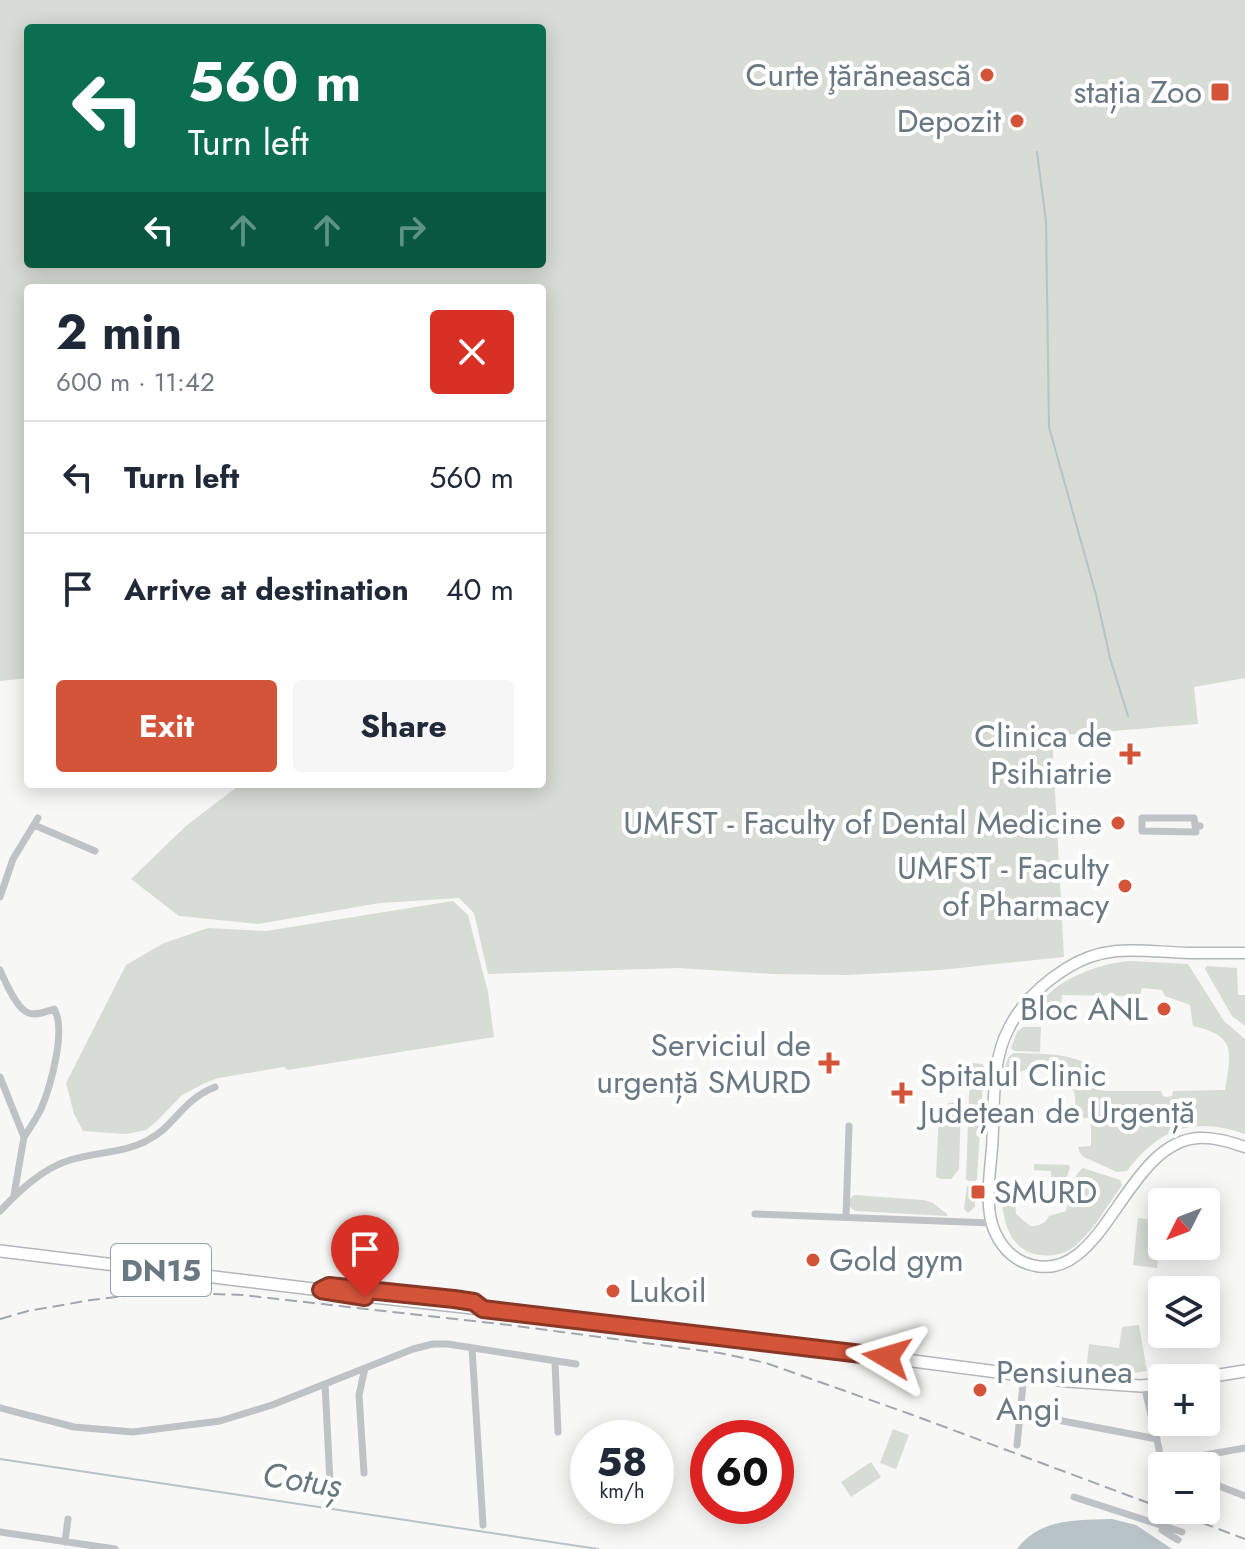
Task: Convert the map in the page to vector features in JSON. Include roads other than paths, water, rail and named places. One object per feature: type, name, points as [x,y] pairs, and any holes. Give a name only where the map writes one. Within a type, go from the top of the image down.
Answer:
[{"type":"main road","points":[[1245,953],[1114,950],[1067,968],[1029,1000],[1008,1030],[998,1062],[990,1170],[992,1223],[999,1240],[1010,1254],[1025,1263],[1047,1267],[1064,1263],[1081,1253],[1153,1159],[1167,1148],[1198,1138],[1224,1140],[1245,1147]]},
{"type":"main road","name":"DN15","points":[[0,1251],[1111,1385],[1148,1385]]},
{"type":"main road","points":[[1231,1372],[1245,1364]]},
{"type":"main road","points":[[1220,1374],[1245,1371]]},
{"type":"street","points":[[1142,818],[1194,818],[1198,826],[1196,832],[1142,831],[1142,818]]},
{"type":"street","points":[[0,897],[13,859],[36,822],[95,851]]},
{"type":"street","points":[[0,970],[22,1009],[35,1014],[54,1009],[59,1022],[49,1086],[41,1110],[24,1137],[13,1197]]},
{"type":"street","points":[[0,1077],[24,1137]]},
{"type":"street","points":[[0,1211],[13,1197],[64,1161],[147,1141],[192,1099],[215,1087]]},
{"type":"street","points":[[846,1217],[849,1126]]},
{"type":"street","points":[[755,1214],[992,1223]]},
{"type":"street","points":[[0,1408],[74,1427],[133,1432],[220,1421],[272,1405],[422,1346],[448,1344],[576,1364]]},
{"type":"street","points":[[472,1348],[483,1525]]},
{"type":"street","points":[[555,1362],[558,1432]]},
{"type":"street","points":[[364,1473],[359,1395],[365,1368]]},
{"type":"street","points":[[1017,1445],[1024,1374]]},
{"type":"street","points":[[325,1384],[330,1482]]},
{"type":"street","points":[[1144,1385],[1160,1452]]},
{"type":"street","points":[[1021,1413],[1157,1439]]},
{"type":"street","points":[[1220,1453],[1245,1448]]},
{"type":"street","points":[[1220,1486],[1245,1496]]},
{"type":"street","points":[[1074,1497],[1180,1536]]},
{"type":"street","points":[[65,1542],[68,1519]]},
{"type":"street","points":[[0,1532],[115,1549]]},
{"type":"waterway","points":[[1037,152],[1046,221],[1049,427],[1128,716]]},
{"type":"waterway","name":"Cotuș","points":[[0,1459],[598,1549]]},
{"type":"railway","points":[[0,1319],[91,1300],[159,1292],[242,1295],[720,1353],[766,1363],[1148,1503]]},
{"type":"railway","points":[[1205,1524],[1245,1539]]},
{"type":"place","name":"Curte ţărănească","points":[[987,75]]},
{"type":"place","name":"stația Zoo","points":[[1220,92]]},
{"type":"place","name":"Depozit","points":[[1017,121]]},
{"type":"place","name":"Clinica de Psihiatrie","points":[[1130,754]]},
{"type":"place","name":"UMFST - Faculty of Dental Medicine","points":[[1118,823]]},
{"type":"place","name":"UMFST - Faculty of Pharmacy","points":[[1125,886]]},
{"type":"place","name":"Bloc ANL","points":[[1164,1009]]},
{"type":"place","name":"Serviciul de urgență SMURD","points":[[829,1063]]},
{"type":"place","name":"Spitalul Clinic Județean de Urgență","points":[[902,1093]]},
{"type":"place","name":"SMURD","points":[[978,1192]]},
{"type":"place","name":"Gold gym","points":[[813,1260]]},
{"type":"place","name":"Lukoil","points":[[613,1291]]},
{"type":"place","name":"Pensiunea Angi","points":[[980,1390]]}]
